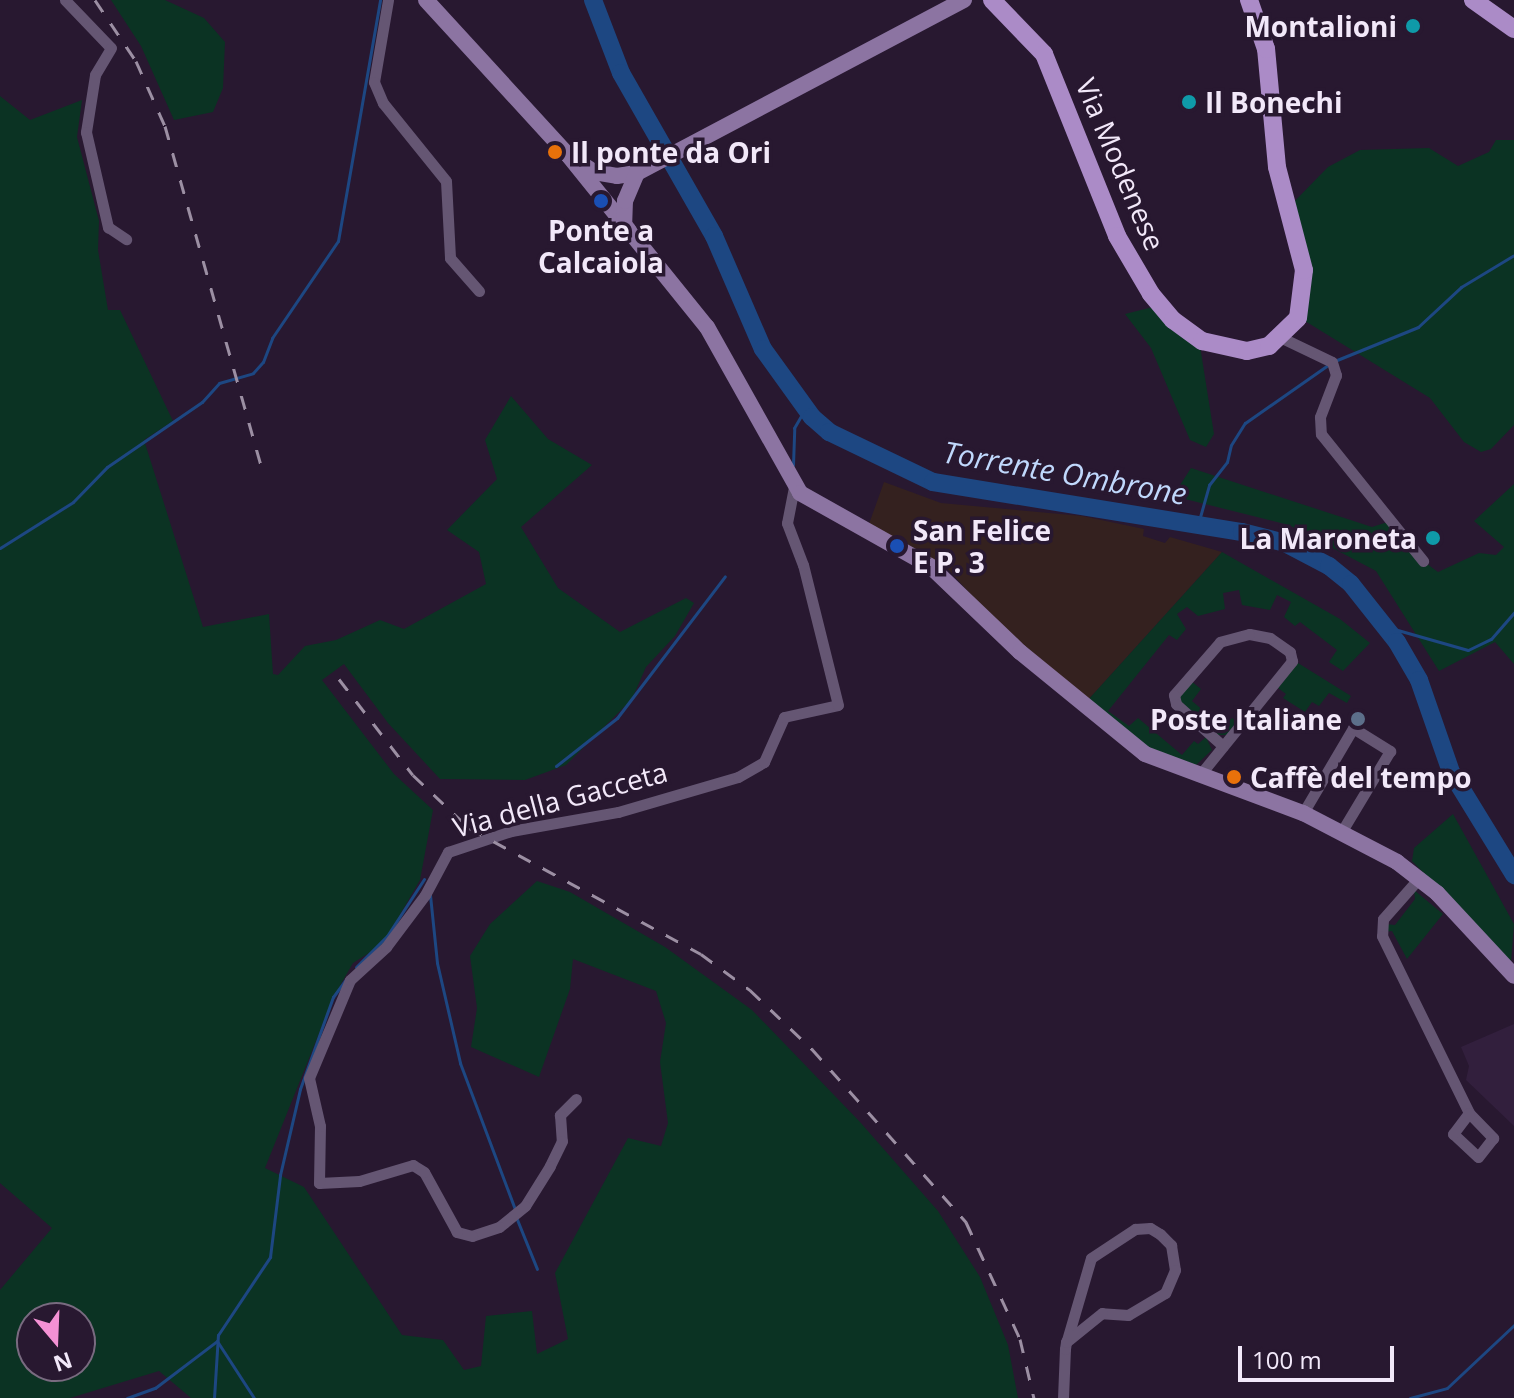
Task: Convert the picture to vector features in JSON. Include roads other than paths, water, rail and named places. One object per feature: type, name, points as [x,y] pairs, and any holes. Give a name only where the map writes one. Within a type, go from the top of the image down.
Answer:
[{"type":"main road","name":"Via Modenese","points":[[992,0],[1044,54],[1117,236],[1163,308],[1188,332],[1225,348],[1247,351],[1282,338]]},
{"type":"main road","points":[[1249,0],[1266,49],[1277,167],[1304,270],[1298,318],[1282,338]]},
{"type":"main road","points":[[1473,0],[1514,29]]},
{"type":"street","points":[[65,0],[105,36],[111,48],[95,75],[86,132],[108,227],[126,239]]},
{"type":"street","points":[[388,0],[374,82],[383,103],[446,181],[450,258],[479,291]]},
{"type":"street","points":[[426,0],[568,155],[624,229],[707,327],[794,487],[930,566],[1020,652],[1131,745],[1199,776],[1303,813],[1342,831],[1420,877],[1514,976]]},
{"type":"street","points":[[568,155],[601,175],[643,170],[964,0]]},
{"type":"street","points":[[624,229],[625,201],[643,170]]},
{"type":"street","points":[[1282,338],[1332,362],[1336,375],[1320,417],[1321,434],[1423,561]]},
{"type":"street","name":"Via della Gacceta","points":[[576,1099],[560,1115],[562,1141],[525,1206],[499,1227],[472,1236],[457,1232],[424,1172],[413,1165],[346,1184],[319,1183],[320,1126],[309,1078],[350,980],[386,947],[425,895],[448,852],[511,831],[618,812],[738,777],[764,762],[784,717],[838,705],[803,565],[786,519],[794,487]]},
{"type":"street","points":[[1199,776],[1292,661],[1290,652],[1270,638],[1249,634],[1220,642],[1174,695],[1176,704],[1223,746]]},
{"type":"street","points":[[1303,813],[1353,728],[1390,751],[1342,831]]},
{"type":"street","points":[[1420,877],[1383,919],[1382,936],[1469,1113]]},
{"type":"street","points":[[1063,1398],[1066,1342],[1091,1258],[1099,1248],[1135,1229],[1150,1228],[1160,1234],[1171,1245],[1175,1270],[1165,1293],[1128,1315],[1102,1313],[1066,1342]]},
{"type":"waterway","points":[[0,548],[73,502],[107,467],[202,402],[219,383],[253,373],[263,362],[272,338],[338,241],[380,0]]},
{"type":"waterway","name":"Torrente Ombrone","points":[[593,0],[621,73],[714,236],[763,349],[812,417],[829,432],[933,482],[1242,532],[1285,543],[1329,566],[1351,584],[1397,642],[1419,680],[1451,772],[1514,875]]},
{"type":"waterway","points":[[1198,524],[1209,485],[1227,462],[1231,445],[1245,423],[1332,362],[1418,327],[1461,287],[1514,255]]},
{"type":"waterway","points":[[793,465],[794,428],[805,409]]},
{"type":"waterway","points":[[556,766],[617,718],[725,576]]},
{"type":"waterway","points":[[1387,627],[1468,650],[1491,639],[1514,613]]},
{"type":"waterway","points":[[356,967],[387,936],[424,879]]},
{"type":"waterway","points":[[430,895],[437,963],[460,1063],[515,1209]]},
{"type":"waterway","points":[[214,1398],[218,1335],[270,1257],[280,1175],[300,1089],[333,997],[346,979]]},
{"type":"waterway","points":[[516,1217],[537,1269]]},
{"type":"waterway","points":[[1410,1398],[1447,1388],[1514,1325]]},
{"type":"waterway","points":[[217,1341],[254,1398]]},
{"type":"waterway","points":[[127,1398],[155,1388],[217,1341]]},
{"type":"railway","points":[[95,0],[136,61],[165,126],[262,469]]},
{"type":"railway","points":[[339,679],[413,775],[469,828],[701,954],[750,990],[812,1049],[966,1222],[1020,1339],[1034,1398]]},
{"type":"place","name":"Montalioni","points":[[1413,26]]},
{"type":"place","name":"Il Bonechi","points":[[1189,102]]},
{"type":"place","name":"Il ponte da Ori","points":[[555,152]]},
{"type":"place","name":"Ponte a Calcaiola","points":[[601,201]]},
{"type":"place","name":"La Maroneta","points":[[1433,538]]},
{"type":"place","name":"San Felice E P. 3","points":[[897,546]]},
{"type":"place","name":"Poste Italiane","points":[[1358,719]]},
{"type":"place","name":"Caffè del tempo","points":[[1234,777]]}]
